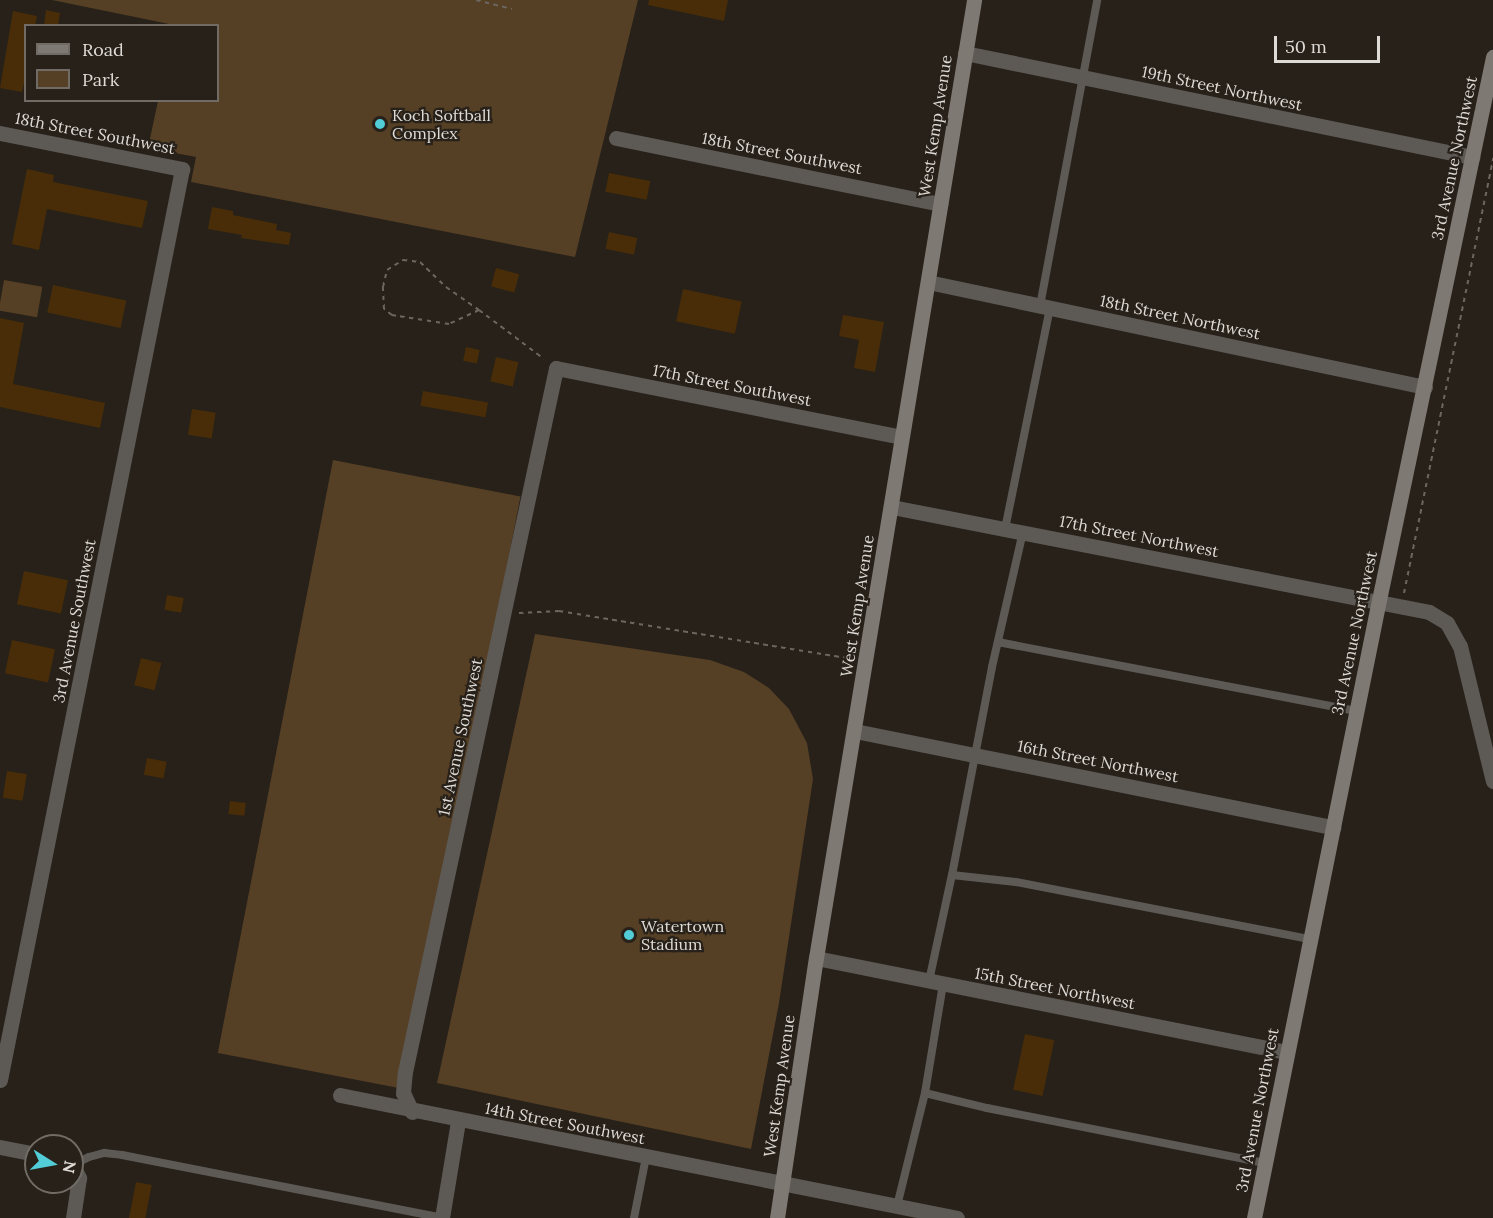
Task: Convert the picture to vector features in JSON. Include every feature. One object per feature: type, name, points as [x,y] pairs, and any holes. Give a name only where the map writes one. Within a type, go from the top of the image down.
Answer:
[{"type":"street","name":"West Kemp Avenue","points":[[777,1218],[784,1185],[816,958],[974,0]]},
{"type":"street","name":"19th Street Northwest","points":[[965,53],[1472,158]]},
{"type":"street","name":"3rd Avenue Northwest","points":[[1254,1218],[1379,600],[1493,57]]},
{"type":"street","name":"18th Street Southwest","points":[[0,133],[182,169]]},
{"type":"street","name":"18th Street Southwest","points":[[616,138],[940,204]]},
{"type":"street","name":"3rd Avenue Southwest","points":[[0,1080],[182,169]]},
{"type":"street","name":"18th Street Northwest","points":[[928,282],[1425,387]]},
{"type":"street","name":"17th Street Southwest","points":[[556,368],[901,437]]},
{"type":"street","name":"1st Avenue Southwest","points":[[412,1112],[403,1093],[405,1072],[505,617],[556,368]]},
{"type":"street","name":"17th Street Northwest","points":[[892,507],[1379,600],[1429,612],[1448,623],[1460,646],[1493,782]]},
{"type":"street","name":"16th Street Northwest","points":[[855,731],[1333,827]]},
{"type":"street","name":"15th Street Northwest","points":[[816,958],[1287,1052]]},
{"type":"street","name":"14th Street Southwest","points":[[340,1095],[412,1112],[897,1206],[917,1214],[957,1218]]},
{"type":"street","points":[[442,1218],[458,1121]]},
{"type":"street","points":[[0,1147],[24,1152]]},
{"type":"street","points":[[73,1218],[77,1194]]},
{"type":"lane","points":[[1005,529],[1097,0]]},
{"type":"lane","points":[[897,1206],[925,1092],[936,982],[952,875],[998,642],[1023,532]]},
{"type":"lane","points":[[998,642],[1357,711]]},
{"type":"lane","points":[[952,875],[1016,882],[1310,939]]},
{"type":"lane","points":[[925,1092],[958,1102],[1265,1163]]},
{"type":"lane","points":[[84,1160],[104,1153],[122,1155],[442,1218]]},
{"type":"lane","points":[[634,1218],[646,1157]]},
{"type":"path","points":[[476,0],[512,9]]},
{"type":"path","points":[[1402,605],[1493,158]]},
{"type":"path","points":[[479,310],[449,324],[392,315],[384,309],[383,287],[387,270],[403,260],[420,262],[446,287],[479,310],[556,368]]},
{"type":"path","points":[[505,617],[532,611],[559,611],[866,662]]},
{"type":"green space","name":"Koch Softball Complex","points":[[52,0],[638,0],[575,257],[191,182],[196,157],[148,148],[158,102],[219,102],[219,24],[169,24]]},
{"type":"green space","points":[[4,280],[42,287],[37,317],[0,311]]},
{"type":"green space","points":[[333,460],[520,496],[405,1089],[218,1053]]},
{"type":"green space","name":"Watertown Stadium","points":[[535,634],[710,660],[744,672],[769,688],[789,709],[807,743],[813,779],[779,1003],[751,1149],[437,1083]]},
{"type":"building","points":[[649,0],[728,0],[724,21],[648,5]]},
{"type":"building","points":[[46,10],[60,13],[58,24],[44,24]]},
{"type":"building","points":[[13,11],[37,16],[35,24],[24,24],[22,92],[0,88]]},
{"type":"building","points":[[27,169],[54,175],[53,182],[148,201],[142,228],[47,209],[39,250],[12,244]]},
{"type":"building","points":[[609,173],[650,181],[647,200],[605,192]]},
{"type":"building","points":[[212,207],[233,211],[233,215],[277,224],[276,230],[291,233],[289,245],[241,238],[242,235],[208,229]]},
{"type":"building","points":[[609,232],[637,238],[634,255],[605,249]]},
{"type":"building","points":[[496,268],[519,274],[514,293],[491,286]]},
{"type":"building","points":[[53,285],[126,301],[121,328],[47,312]]},
{"type":"building","points":[[683,289],[742,301],[735,334],[676,321]]},
{"type":"building","points":[[843,315],[884,322],[875,372],[854,368],[859,340],[839,336]]},
{"type":"building","points":[[0,318],[24,323],[13,384],[105,403],[100,428],[0,407]]},
{"type":"building","points":[[466,347],[480,350],[477,364],[463,361]]},
{"type":"building","points":[[496,357],[518,362],[513,387],[490,381]]},
{"type":"building","points":[[423,391],[488,402],[485,417],[420,406]]},
{"type":"building","points":[[192,409],[216,413],[212,438],[188,435]]},
{"type":"building","points":[[24,571],[68,580],[61,614],[17,604]]},
{"type":"building","points":[[167,595],[184,598],[181,613],[164,610]]},
{"type":"building","points":[[12,640],[55,649],[48,682],[5,673]]},
{"type":"building","points":[[141,658],[161,663],[155,690],[134,685]]},
{"type":"building","points":[[147,758],[167,762],[163,779],[144,775]]},
{"type":"building","points":[[7,771],[27,774],[23,801],[3,798]]},
{"type":"building","points":[[230,801],[246,803],[244,816],[228,814]]},
{"type":"building","points":[[1025,1034],[1054,1040],[1042,1096],[1013,1090]]},
{"type":"building","points":[[136,1182],[152,1185],[145,1218],[129,1218]]},
{"type":"place","name":"Koch Softball Complex","points":[[380,124]]},
{"type":"place","name":"Watertown Stadium","points":[[629,935]]}]
